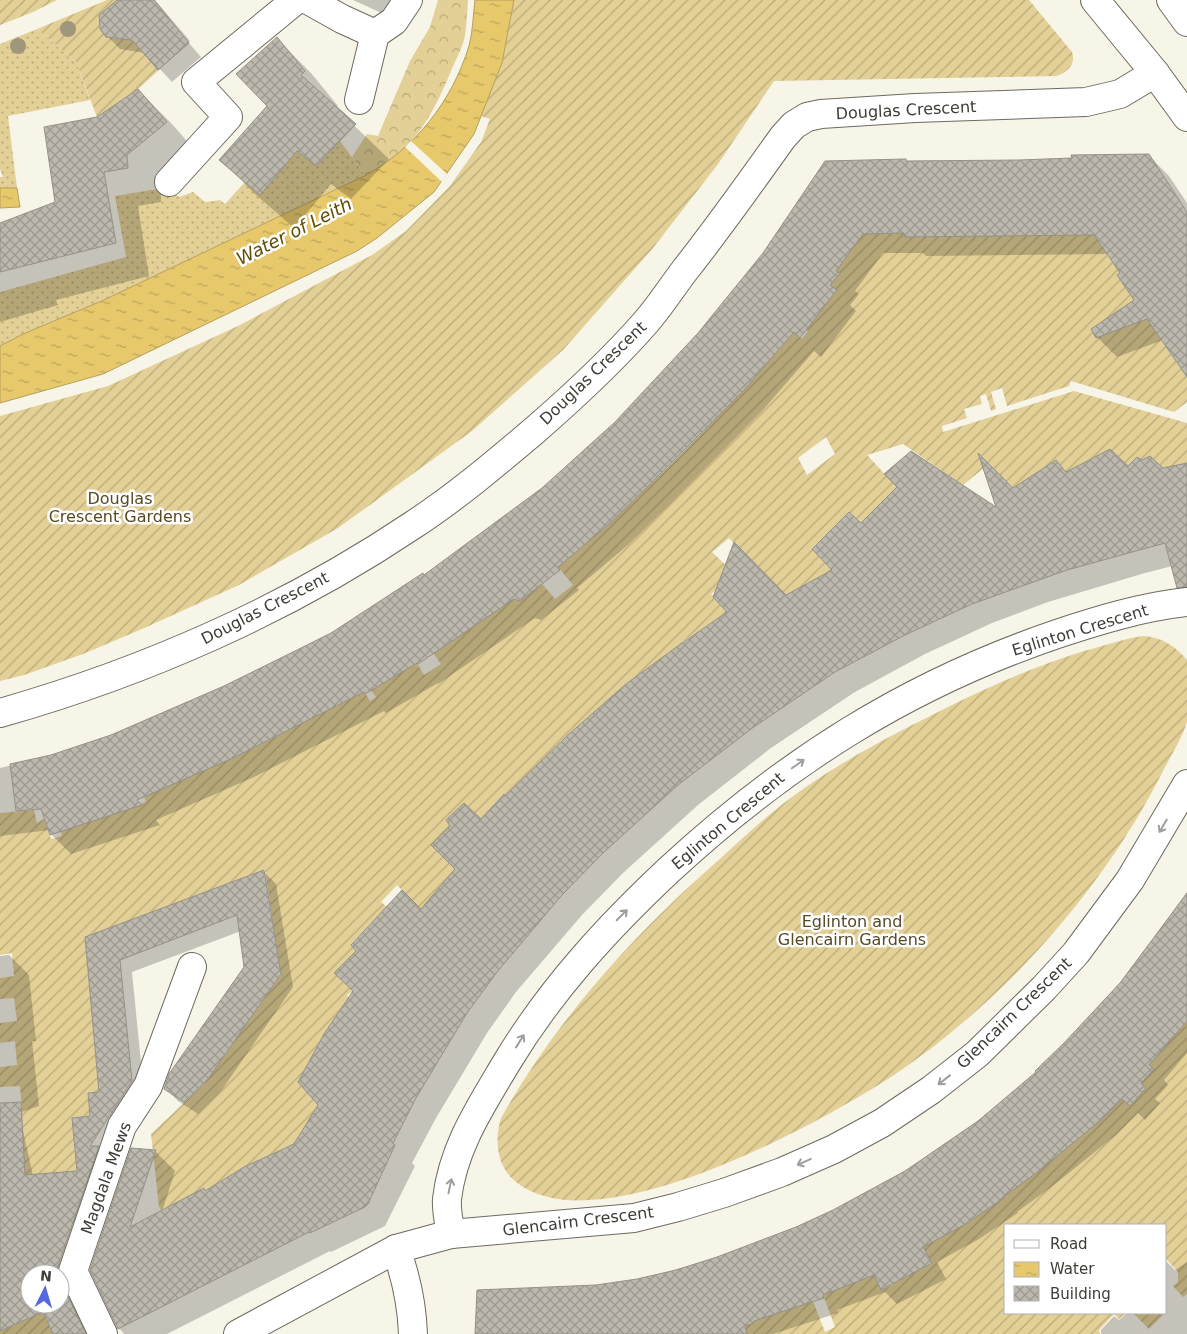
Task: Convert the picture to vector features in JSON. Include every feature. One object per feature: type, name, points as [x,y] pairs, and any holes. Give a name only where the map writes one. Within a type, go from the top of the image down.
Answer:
[{"type":"street","points":[[169,182],[228,117],[196,82],[296,0]]},
{"type":"street","points":[[308,0],[342,19],[375,34]]},
{"type":"street","points":[[359,100],[375,34],[394,20],[408,0]]},
{"type":"street","points":[[1095,0],[1154,73],[1187,118]]},
{"type":"street","points":[[1171,0],[1187,22]]},
{"type":"street","name":"Douglas Crescent","points":[[0,712],[41,701],[97,682],[206,639],[316,584],[414,525],[498,462],[544,422],[583,387],[641,327],[695,258],[783,137],[794,125],[807,117],[837,112],[1086,102],[1120,94],[1154,73]]},
{"type":"street","name":"Eglinton Crescent","points":[[451,1234],[447,1201],[459,1147],[478,1111],[522,1038],[539,1012],[607,930],[698,843],[789,770],[834,740],[907,698],[1033,642],[1128,612],[1187,602]]},
{"type":"street","name":"Glencairn Crescent","points":[[396,1249],[451,1234],[634,1218],[678,1207],[782,1172],[834,1149],[882,1123],[931,1090],[976,1054],[1044,988],[1076,953],[1130,880],[1187,784]]},
{"type":"street","name":"Magdala Mews","points":[[103,1334],[73,1271],[122,1126],[148,1086],[192,967]]},
{"type":"street","points":[[238,1334],[396,1249],[406,1276],[413,1334]]},
{"type":"green space","points":[[0,0],[57,0],[0,25]]},
{"type":"green space","points":[[107,0],[117,0],[106,9],[108,12],[99,19],[103,33],[116,39],[125,32],[156,46],[169,61],[138,89],[97,117],[76,62],[37,29]]},
{"type":"green space","points":[[438,0],[468,0],[466,31],[461,48],[436,104],[419,132],[396,155],[365,175],[352,157],[367,134],[378,136],[410,61],[430,27]]},
{"type":"green space","name":"Douglas Crescent Gardens","points":[[514,0],[1029,0],[1072,52],[1073,60],[1068,70],[1057,76],[774,81],[718,164],[653,248],[563,350],[472,431],[338,528],[239,585],[83,654],[24,675],[0,681],[0,416],[108,386],[238,326],[372,255],[406,231],[450,186],[481,142],[490,119],[481,116],[502,63]]},
{"type":"green space","points":[[37,29],[76,62],[90,100],[8,116],[17,188],[0,188],[0,177],[3,177],[0,169],[0,44]]},
{"type":"green space","points":[[340,141],[365,175],[104,300],[23,334],[0,346],[0,292],[126,257],[115,196],[169,187],[179,197],[193,192],[205,202],[220,200],[225,204],[245,182],[297,151],[317,165]]},
{"type":"green space","points":[[1110,231],[1100,244],[1112,262],[1122,256],[1147,319],[1181,369],[1187,366],[1187,402],[1174,412],[1071,381],[1069,386],[1007,406],[1002,388],[991,392],[996,409],[991,411],[986,394],[980,396],[982,404],[964,409],[967,418],[942,426],[943,432],[1074,391],[1187,423],[1187,463],[1166,471],[1150,456],[1142,460],[1137,457],[1130,464],[1137,472],[1126,475],[1121,460],[1110,449],[1079,465],[1085,473],[1072,489],[1056,461],[1015,489],[1001,476],[997,479],[985,467],[963,485],[903,444],[867,455],[897,487],[861,523],[849,513],[812,548],[843,582],[815,579],[804,585],[799,608],[729,538],[712,552],[736,575],[711,594],[734,619],[712,622],[682,642],[688,649],[584,721],[560,742],[566,749],[544,758],[520,782],[524,815],[503,794],[481,819],[446,820],[450,826],[431,845],[455,869],[437,926],[397,885],[381,902],[387,907],[351,944],[356,951],[334,973],[353,991],[347,995],[370,1024],[315,1053],[298,1082],[319,1103],[315,1110],[325,1116],[305,1150],[278,1152],[239,1170],[234,1173],[240,1183],[209,1198],[204,1189],[172,1216],[168,1207],[161,1210],[159,1207],[151,1134],[204,1084],[281,975],[265,870],[88,936],[99,1092],[88,1093],[90,1116],[72,1118],[75,1153],[98,1151],[86,1185],[53,1187],[55,1207],[79,1206],[60,1264],[20,1264],[20,1297],[0,1287],[0,1177],[24,1154],[22,1130],[0,1111],[22,1109],[20,1086],[0,1087],[0,1067],[17,1065],[15,1041],[0,1043],[0,1023],[17,1021],[14,998],[0,999],[0,978],[14,976],[12,953],[0,955],[0,813],[34,810],[37,823],[44,819],[51,839],[62,836],[59,826],[146,802],[144,795],[254,748],[364,691],[370,701],[376,697],[371,690],[417,663],[424,675],[441,664],[433,653],[515,598],[520,601],[528,595],[528,590],[539,580],[555,599],[573,585],[558,567],[621,512],[681,455],[739,395],[794,332],[802,339],[808,331],[800,325],[836,290],[830,285],[839,274],[836,271],[864,232],[904,233],[905,237]],"holes":[[[826,437],[835,454],[807,475],[798,458]]]},
{"type":"green space","name":"Eglinton and Glencairn Gardens","points":[[1143,636],[1156,638],[1168,643],[1187,660],[1187,721],[1183,732],[1139,815],[1081,900],[1012,978],[974,1013],[935,1046],[860,1096],[763,1147],[708,1171],[652,1189],[599,1199],[552,1198],[516,1182],[510,1176],[501,1161],[499,1153],[498,1136],[501,1118],[547,1045],[600,978],[629,946],[690,886],[762,821],[827,773],[889,737],[952,705],[1007,679],[1045,664],[1122,640]]},
{"type":"green space","points":[[1182,1018],[1187,1022],[1187,1294],[1183,1297],[1173,1286],[1178,1282],[1178,1272],[1167,1260],[1167,1224],[1004,1224],[1004,1314],[1114,1314],[1099,1330],[1100,1334],[742,1334],[745,1326],[754,1323],[753,1318],[811,1296],[825,1332],[835,1327],[822,1292],[833,1288],[835,1290],[845,1287],[875,1269],[882,1290],[894,1284],[885,1264],[912,1250],[922,1268],[932,1264],[922,1244],[1001,1193],[1119,1096],[1130,1106],[1146,1088],[1133,1076],[1148,1075],[1154,1069],[1146,1062]]},
{"type":"green space","points":[[31,1314],[44,1314],[53,1334],[0,1334],[0,1331],[32,1317]]},
{"type":"green space","points":[[1114,1314],[1125,1314],[1119,1319]]},
{"type":"green space","points":[[1134,1314],[1164,1314],[1149,1329]]},
{"type":"water","name":"Water of Leith","points":[[475,0],[514,0],[502,63],[474,134],[434,192],[377,238],[357,251],[103,374],[0,403],[0,346],[23,334],[104,300],[364,176],[400,152],[429,121],[453,86],[469,46]]},
{"type":"water","points":[[0,188],[17,188],[20,207],[0,208]]},
{"type":"pier","points":[[411,141],[447,174],[442,182],[405,147]]},
{"type":"building","points":[[117,0],[154,0],[189,43],[158,70],[132,40],[106,37],[100,29],[99,15]]},
{"type":"building","points":[[277,37],[305,71],[301,75],[356,124],[316,166],[297,151],[260,195],[219,160],[267,106],[236,74]]},
{"type":"building","points":[[138,89],[167,122],[127,155],[128,168],[104,172],[116,243],[0,272],[0,223],[55,202],[44,127],[97,117]]},
{"type":"building","points":[[1149,154],[1187,212],[1187,377],[1147,319],[1096,338],[1091,329],[1134,300],[1117,275],[1120,273],[1094,235],[905,237],[904,233],[863,234],[836,271],[840,273],[830,285],[837,290],[800,338],[794,332],[744,390],[648,486],[608,525],[558,567],[560,570],[520,601],[514,599],[418,664],[365,694],[364,692],[233,758],[137,800],[142,805],[50,835],[41,809],[16,811],[10,764],[51,755],[111,735],[224,686],[331,633],[423,573],[424,575],[542,488],[615,422],[698,333],[763,253],[825,161],[906,159],[906,161],[1019,160],[1072,158],[1071,155]]},
{"type":"building","points":[[1110,449],[1128,466],[1137,457],[1142,460],[1150,456],[1163,468],[1187,463],[1187,587],[1177,588],[1165,543],[1067,570],[972,604],[905,635],[835,672],[751,729],[678,785],[603,853],[562,895],[497,972],[467,1013],[416,1098],[393,1143],[395,1145],[365,1207],[309,1232],[118,1329],[90,1270],[131,1148],[156,1150],[130,1227],[204,1188],[205,1191],[244,1167],[294,1144],[318,1105],[298,1082],[324,1034],[353,991],[334,973],[356,951],[351,945],[402,890],[421,909],[455,869],[431,845],[450,826],[446,820],[464,803],[481,819],[504,794],[505,796],[569,734],[626,684],[727,612],[713,597],[734,542],[786,595],[832,570],[812,549],[849,512],[861,523],[897,487],[884,474],[911,451],[996,507],[978,453],[1013,488],[1056,460],[1066,472]]},
{"type":"building","points":[[264,870],[281,974],[208,1079],[184,1102],[164,1089],[169,1074],[244,967],[237,915],[120,960],[132,1081],[90,1146],[99,1146],[59,1264],[20,1264],[20,1314],[38,1314],[0,1331],[0,1103],[21,1102],[25,1175],[77,1171],[72,1118],[90,1116],[88,1093],[99,1092],[85,937]]},
{"type":"building","points":[[1187,893],[1187,1021],[1149,1065],[1154,1069],[1141,1083],[1146,1088],[1130,1106],[1122,1099],[1101,1120],[1004,1198],[964,1225],[923,1247],[932,1263],[881,1290],[874,1275],[823,1295],[824,1298],[754,1321],[754,1323],[745,1326],[747,1334],[475,1334],[477,1290],[596,1285],[637,1279],[676,1270],[717,1257],[796,1227],[833,1210],[905,1171],[978,1121],[1036,1072],[1120,983]]},
{"type":"building","points":[[70,1301],[86,1334],[53,1334],[44,1314],[70,1314]]}]
